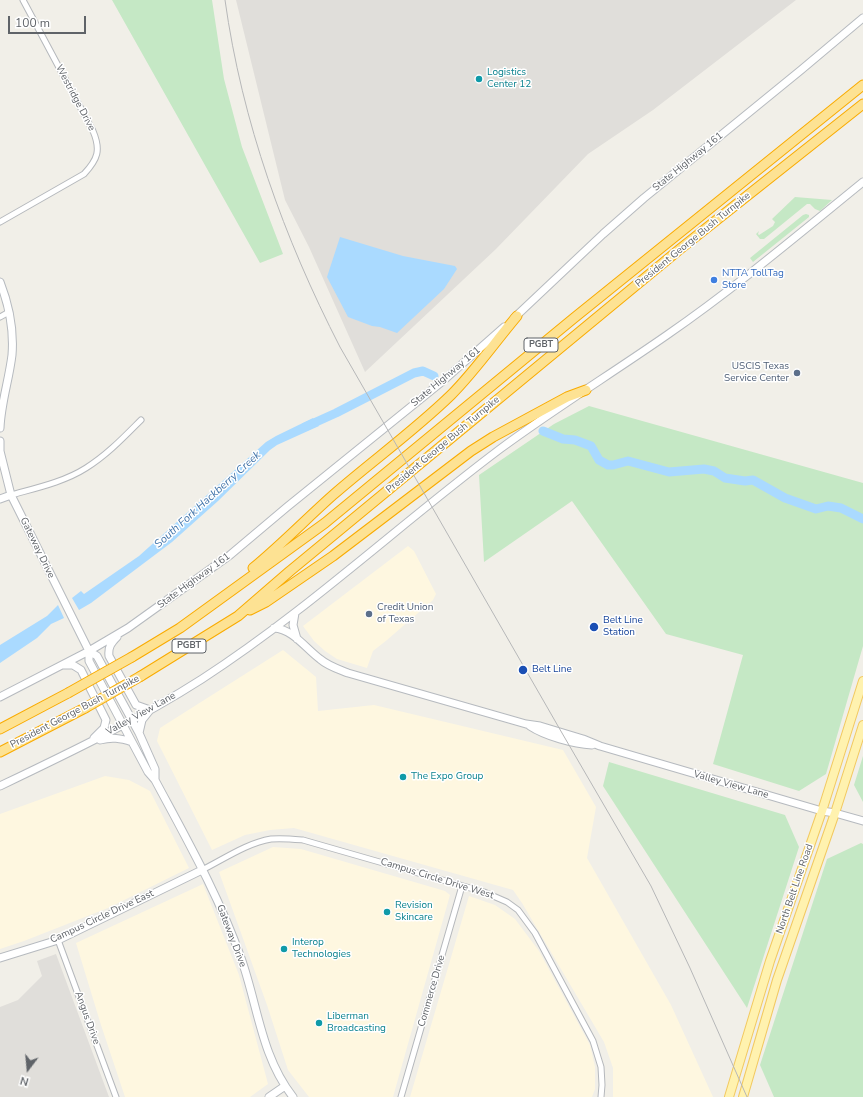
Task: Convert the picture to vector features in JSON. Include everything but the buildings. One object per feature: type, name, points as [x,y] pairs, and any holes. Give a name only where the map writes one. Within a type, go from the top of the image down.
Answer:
[{"type":"highway","name":"President George Bush Turnpike","points":[[0,729],[68,693],[180,628],[325,523],[574,318],[863,85]]},
{"type":"highway","name":"President George Bush Turnpike","points":[[0,752],[85,708],[141,676],[238,616],[290,571],[680,249],[863,104]]},
{"type":"highway","points":[[217,601],[228,588],[269,555],[333,495],[446,399],[467,378],[517,316]]},
{"type":"highway","points":[[238,616],[266,602],[333,556],[471,451],[493,437],[567,397],[586,390]]},
{"type":"main road","name":"State Highway 161","points":[[0,697],[89,651],[128,628],[230,555],[444,380],[517,316],[603,234],[644,198],[791,79],[863,18]]},
{"type":"main road","points":[[274,628],[491,456],[704,309],[863,182]]},
{"type":"main road","points":[[0,282],[9,312],[12,329],[12,354],[0,415],[0,428]]},
{"type":"main road","name":"Gateway Drive","points":[[0,441],[0,451],[11,495],[89,651],[89,661],[148,772],[155,780],[223,912],[238,951],[266,1048],[275,1069],[293,1097]]},
{"type":"main road","points":[[0,499],[11,495]]},
{"type":"main road","points":[[295,612],[293,625],[297,638]]},
{"type":"main road","points":[[128,628],[111,643],[109,656],[136,705],[150,710],[142,720],[139,733]]},
{"type":"main road","name":"Valley View Lane","points":[[0,786],[88,743],[150,710],[201,680],[274,628],[284,630],[297,638],[306,648],[322,660],[340,670],[526,724],[540,726],[583,739],[600,746],[822,811],[863,821]]},
{"type":"main road","name":"Gateway Drive","points":[[89,651],[97,656],[139,733],[155,769],[155,780]]},
{"type":"main road","points":[[61,665],[73,665],[81,670],[106,720],[104,728],[88,743]]},
{"type":"main road","name":"North Belt Line Road","points":[[729,1097],[770,961],[822,811],[863,681]]},
{"type":"main road","name":"North Belt Line Road","points":[[743,1097],[778,980],[835,813],[863,725]]},
{"type":"main road","points":[[88,743],[111,737],[132,742]]},
{"type":"main road","name":"Campus Circle Drive East","points":[[0,958],[58,940],[202,870]]},
{"type":"main road","points":[[269,1097],[285,1086]]},
{"type":"street","name":"Westridge Drive","points":[[0,222],[84,174],[92,166],[97,156],[98,142],[94,131],[23,0]]},
{"type":"street","points":[[0,317],[9,312]]},
{"type":"street","points":[[11,495],[51,483],[86,468],[116,446],[141,420]]},
{"type":"street","name":"Campus Circle Drive West","points":[[202,870],[253,844],[272,839],[302,840],[484,892],[506,902],[518,910],[535,933],[593,1040],[601,1067],[601,1097]]},
{"type":"street","name":"Commerce Drive","points":[[401,1097],[462,886]]},
{"type":"street","name":"Angus Drive","points":[[58,940],[116,1097]]},
{"type":"shaded area","points":[[236,0],[796,0],[653,110],[588,154],[496,249],[365,372],[309,247],[285,200]]},
{"type":"shaded area","points":[[408,546],[414,551],[436,594],[433,600],[373,651],[367,668],[337,659],[325,651],[314,641],[303,626]]},
{"type":"shaded area","points":[[283,650],[316,677],[318,711],[374,705],[563,750],[596,807],[587,858],[671,1005],[713,1097],[613,1097],[613,1068],[604,1042],[513,890],[294,828],[270,830],[245,835],[212,850],[157,741],[160,728]]},
{"type":"shaded area","points":[[105,776],[129,780],[150,791],[189,868],[108,908],[0,949],[0,814]]},
{"type":"shaded area","points":[[273,847],[301,849],[445,891],[450,895],[393,1097],[309,1097],[288,1070],[267,1005],[219,872]]},
{"type":"shaded area","points":[[203,884],[239,975],[268,1084],[250,1097],[125,1097],[76,943]]},
{"type":"shaded area","points":[[469,896],[495,905],[515,919],[539,951],[590,1045],[595,1067],[595,1089],[592,1097],[410,1097]]},
{"type":"shaded area","points":[[56,954],[109,1097],[0,1097],[0,1007],[18,1000],[42,976],[37,961]]},
{"type":"green space","points":[[112,0],[212,0],[224,79],[242,147],[283,254],[260,263]]},
{"type":"green space","points":[[795,197],[832,200],[820,211],[815,209],[810,204],[807,204],[764,239],[760,239],[756,234],[759,231],[759,235],[773,226],[775,222],[772,219]]},
{"type":"green space","points":[[806,214],[809,215],[809,217],[753,262],[750,258]]},
{"type":"green space","points":[[589,406],[863,483],[863,646],[826,774],[799,791],[713,764],[743,655],[666,634],[572,501],[484,562],[479,475],[554,424]]},
{"type":"green space","points":[[863,756],[863,802],[854,785]]},
{"type":"green space","points":[[609,762],[785,815],[799,847],[747,1008],[603,786]]},
{"type":"green space","points":[[861,843],[863,844],[863,1097],[774,1097],[760,1065],[827,859]]},
{"type":"water","points":[[340,237],[403,256],[455,266],[457,269],[444,289],[397,333],[348,317],[327,277]]},
{"type":"water","points":[[313,418],[319,426],[277,445],[270,450],[218,501],[172,542],[91,603],[79,610],[72,598],[81,591],[84,594],[139,556],[266,442]]},
{"type":"water","points":[[58,605],[64,618],[51,624],[37,638],[0,663],[0,645],[47,616]]},
{"type":"waterway","name":"South Fork Hackberry Creek","points":[[305,427],[336,413],[414,373],[423,371],[434,376]]},
{"type":"waterway","name":"South Fork Hackberry Creek","points":[[543,431],[563,439],[575,440],[591,446],[599,460],[608,465],[628,461],[669,472],[704,469],[714,471],[725,478],[745,481],[753,480],[785,498],[816,509],[828,506],[841,508],[863,519]]},
{"type":"tram line","points":[[225,0],[242,90],[254,135],[283,221],[320,306],[340,347],[651,886],[690,968],[747,1097]]},
{"type":"place","name":"Logistics Center 12","points":[[479,79]]},
{"type":"place","name":"NTTA TollTag Store","points":[[714,280]]},
{"type":"place","name":"USCIS Texas Service Center","points":[[797,373]]},
{"type":"place","name":"Credit Union of Texas","points":[[369,614]]},
{"type":"place","name":"Belt Line Station","points":[[594,627]]},
{"type":"place","name":"Belt Line","points":[[523,670]]},
{"type":"place","name":"The Expo Group","points":[[403,777]]},
{"type":"place","name":"Revision Skincare","points":[[387,912]]},
{"type":"place","name":"Interop Technologies","points":[[284,949]]},
{"type":"place","name":"Liberman Broadcasting","points":[[319,1023]]}]
